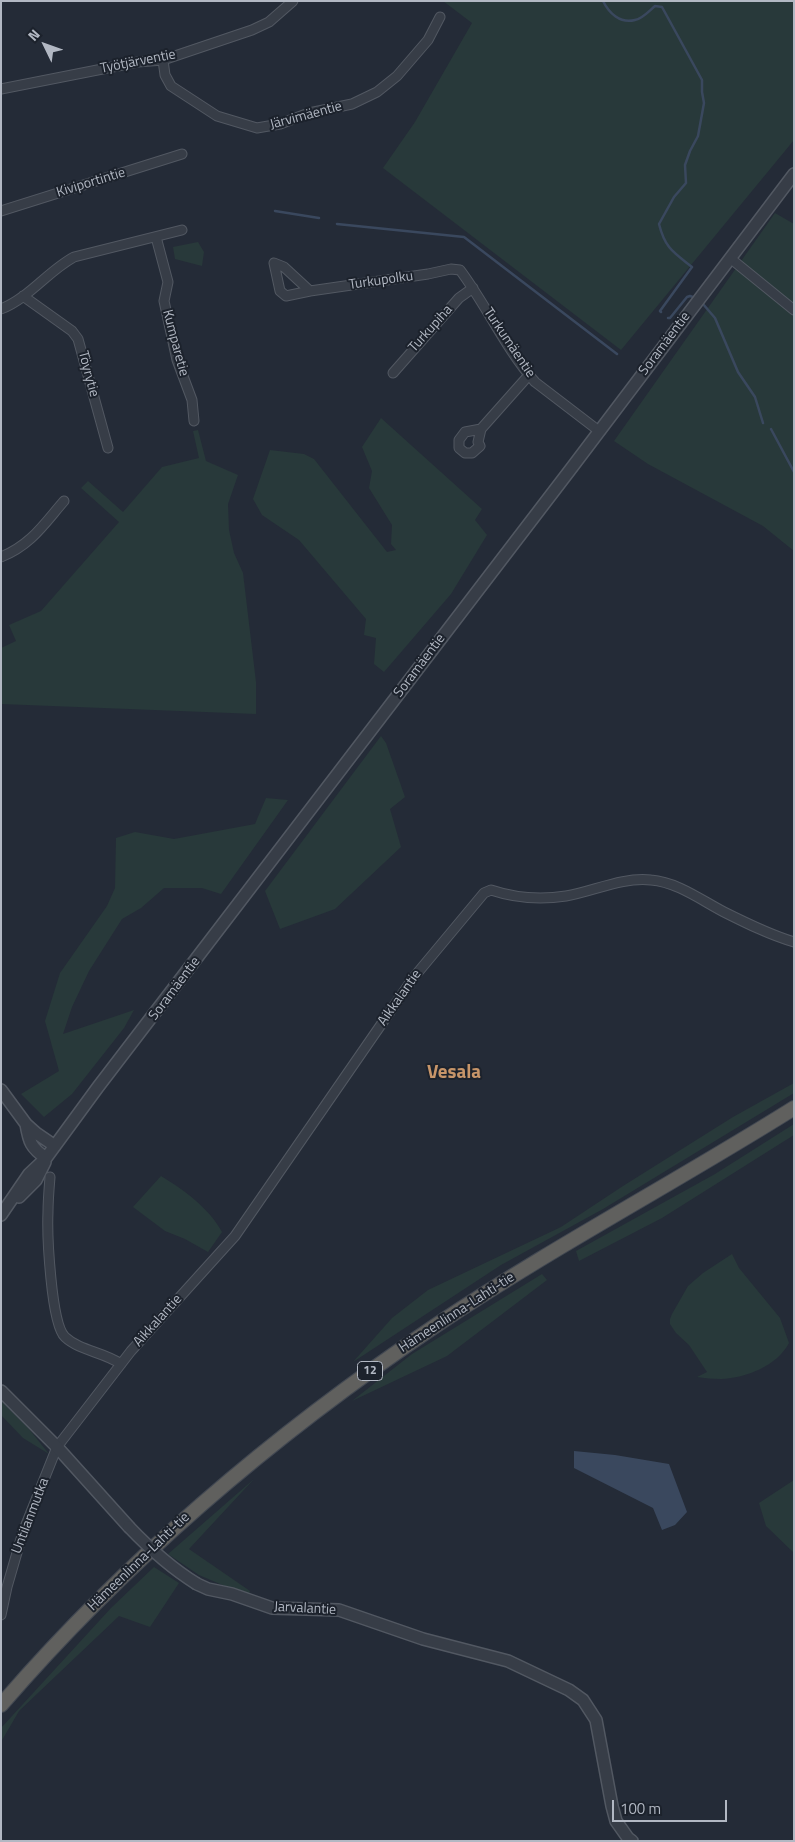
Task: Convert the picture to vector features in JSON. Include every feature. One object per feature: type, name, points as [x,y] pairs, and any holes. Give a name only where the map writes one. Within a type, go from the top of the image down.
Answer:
[{"type":"highway","name":"Hämeenlinna-Lahti-tie","points":[[1,1705],[105,1594],[155,1544],[291,1429],[440,1323],[509,1279],[794,1108]]},
{"type":"street","name":"Työtjärventie","points":[[1,89],[138,62],[163,60],[252,30],[269,22],[294,1]]},
{"type":"street","name":"Järvimäentie","points":[[163,60],[165,75],[171,86],[217,116],[257,128],[280,124],[309,113],[352,104],[377,92],[397,76],[428,40],[440,17]]},
{"type":"street","name":"Kiviportintie","points":[[1,211],[182,154]]},
{"type":"street","name":"Soramäentie","points":[[1,1216],[29,1174],[56,1146],[98,1087],[794,174]]},
{"type":"street","points":[[1,309],[23,296],[62,263],[74,256],[182,230]]},
{"type":"street","name":"Kumparetie","points":[[156,237],[168,282],[164,301],[177,360],[192,400],[194,421]]},
{"type":"street","points":[[730,258],[794,310]]},
{"type":"street","name":"Turkumäentie","points":[[451,269],[460,270],[507,345],[535,382],[599,431]]},
{"type":"street","name":"Turkupolku","points":[[310,291],[451,269]]},
{"type":"street","name":"Turkupiha","points":[[393,373],[459,298],[473,288]]},
{"type":"street","name":"Töyrytie","points":[[23,296],[72,331],[78,339],[108,448]]},
{"type":"street","points":[[481,429],[529,375]]},
{"type":"street","points":[[1,557],[16,551],[26,544],[64,501]]},
{"type":"street","name":"Aikkalantie","points":[[57,1447],[120,1364],[240,1229],[414,977],[484,893],[491,890],[517,897],[567,896],[615,882],[653,880],[669,884],[756,927],[794,942]]},
{"type":"street","points":[[1,1090],[26,1124],[36,1134],[56,1146]]},
{"type":"street","points":[[26,1124],[30,1143],[36,1151],[46,1158]]},
{"type":"street","points":[[50,1178],[48,1222],[54,1299],[59,1328],[64,1336],[73,1343],[114,1359],[120,1364]]},
{"type":"street","name":"Jarvalantie","points":[[1,1391],[57,1447],[129,1527],[161,1558],[197,1584],[272,1608],[340,1610],[423,1639],[508,1661],[569,1690],[583,1700],[596,1720],[616,1821],[629,1840]]},
{"type":"street","name":"Untilanmutka","points":[[1,1615],[23,1532],[57,1447]]},
{"type":"shaded area","points":[[443,1],[794,1],[794,140],[621,350],[383,168],[415,122],[472,23]]},
{"type":"shaded area","points":[[775,213],[794,224],[794,551],[763,526],[648,464],[614,441]]},
{"type":"shaded area","points":[[198,242],[204,252],[202,266],[175,259],[173,247]]},
{"type":"shaded area","points":[[381,418],[482,509],[475,520],[487,535],[451,594],[384,672],[374,664],[376,638],[364,635],[366,619],[299,540],[262,515],[253,499],[270,450],[304,454],[314,459],[387,552],[396,550],[391,544],[392,525],[369,488],[372,471],[362,447]]},
{"type":"shaded area","points":[[198,430],[206,461],[238,475],[228,504],[229,530],[234,553],[243,573],[256,682],[256,714],[1,704],[1,648],[16,641],[9,625],[41,611],[119,522],[81,488],[88,481],[123,512],[162,467],[199,458],[193,431]]},
{"type":"shaded area","points":[[381,736],[386,743],[405,797],[390,809],[401,847],[335,909],[280,929],[265,891]]},
{"type":"shaded area","points":[[266,798],[288,800],[221,894],[202,888],[164,888],[141,908],[122,919],[89,971],[72,1007],[63,1034],[134,1010],[124,1028],[72,1094],[44,1117],[21,1094],[59,1071],[45,1021],[60,973],[107,906],[115,888],[116,838],[135,832],[174,839],[255,824]]},
{"type":"shaded area","points":[[794,1083],[794,1093],[603,1209],[501,1265],[353,1362],[392,1318],[428,1290],[561,1227],[733,1117]]},
{"type":"shaded area","points":[[794,1124],[794,1135],[662,1218],[579,1261],[576,1251],[715,1174]]},
{"type":"shaded area","points":[[161,1176],[195,1200],[217,1223],[222,1232],[208,1252],[185,1239],[165,1231],[133,1207]]},
{"type":"shaded area","points":[[732,1254],[739,1268],[780,1318],[789,1343],[777,1358],[750,1373],[721,1379],[697,1377],[707,1372],[689,1345],[676,1333],[670,1324],[670,1319],[688,1286],[703,1273]]},
{"type":"shaded area","points":[[542,1274],[547,1280],[447,1356],[352,1401],[412,1354]]},
{"type":"shaded area","points":[[1,1401],[29,1429],[49,1454],[23,1438],[1,1415]]},
{"type":"shaded area","points":[[254,1479],[189,1549],[250,1591],[248,1596],[199,1575],[168,1554]]},
{"type":"shaded area","points":[[794,1480],[794,1553],[766,1526],[759,1503]]},
{"type":"shaded area","points":[[154,1567],[179,1583],[150,1627],[119,1616],[19,1711],[1,1742],[1,1728],[111,1608]]},
{"type":"water","points":[[574,1451],[615,1455],[669,1464],[687,1512],[675,1525],[662,1530],[653,1508],[574,1468]]},
{"type":"waterway","points":[[603,1],[608,10],[620,19],[630,21],[638,19],[655,6],[662,7],[702,80],[704,103],[698,136],[685,165],[686,183],[674,197],[659,224],[667,244],[692,267],[661,312]]},
{"type":"waterway","points":[[275,211],[319,218]]},
{"type":"waterway","points":[[337,224],[464,237],[617,354]]},
{"type":"waterway","points":[[668,318],[687,297],[693,297]]},
{"type":"waterway","points":[[703,304],[715,318],[738,372],[755,397],[763,423]]},
{"type":"waterway","points":[[771,429],[794,472]]},
{"type":"district","name":"Vesala","points":[[454,1073]]}]
